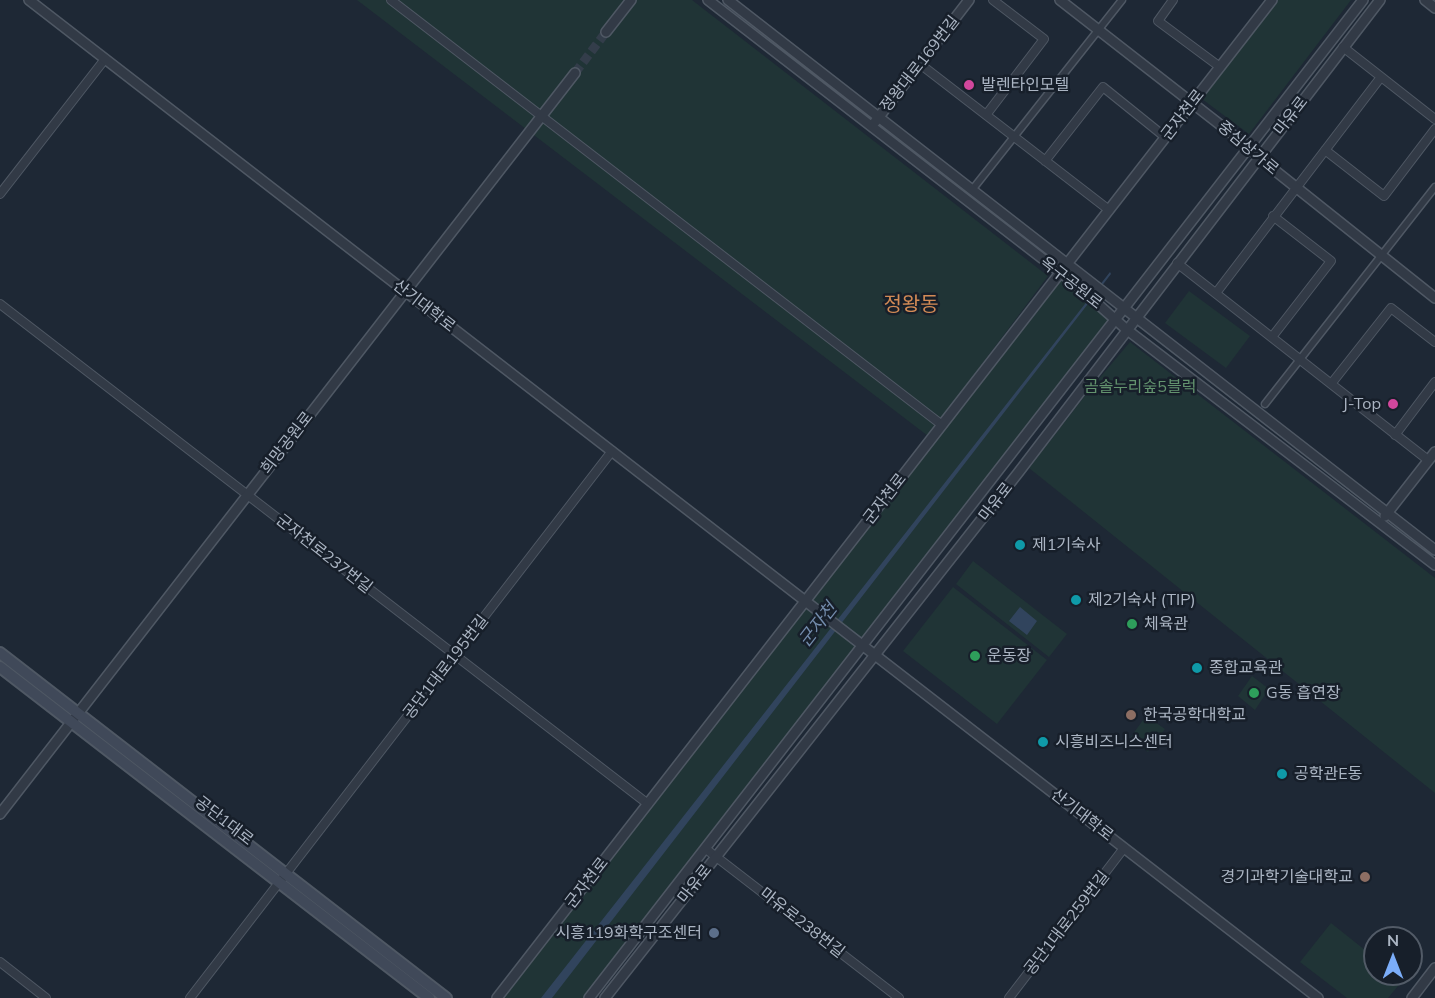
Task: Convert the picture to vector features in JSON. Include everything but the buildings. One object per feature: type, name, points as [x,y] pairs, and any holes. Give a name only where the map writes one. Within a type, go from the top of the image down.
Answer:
[{"type":"main road","points":[[0,653],[75,718]]},
{"type":"main road","name":"공단1대로","points":[[0,667],[75,718],[282,878],[429,998]]},
{"type":"main road","points":[[282,878],[446,998]]},
{"type":"street","name":"산기대학로","points":[[29,0],[1318,998]]},
{"type":"street","points":[[391,0],[942,425]]},
{"type":"street","points":[[606,32],[631,0]]},
{"type":"street","name":"옥구공원로","points":[[708,0],[1059,274],[1074,283],[1126,329],[1435,565]]},
{"type":"street","name":"옥구공원로","points":[[728,0],[1109,299],[1435,550]]},
{"type":"street","name":"정왕대로169번길","points":[[870,127],[969,0]]},
{"type":"street","points":[[986,115],[1044,39],[993,0]]},
{"type":"street","name":"중심상가로","points":[[1060,0],[1250,148],[1258,157],[1435,298]]},
{"type":"street","points":[[972,190],[1122,0]]},
{"type":"street","points":[[1173,0],[1158,21],[1220,67]]},
{"type":"street","name":"군자천로","points":[[498,998],[1272,0]]},
{"type":"street","name":"마유로","points":[[590,998],[1363,0]]},
{"type":"street","name":"마유로","points":[[605,998],[1018,473],[1134,318],[1380,0]]},
{"type":"street","points":[[1425,0],[1435,8]]},
{"type":"street","points":[[1343,47],[1435,118]]},
{"type":"street","points":[[0,194],[105,58]]},
{"type":"street","points":[[920,64],[1109,210]]},
{"type":"street","name":"희망공원로","points":[[0,814],[575,73]]},
{"type":"street","points":[[1216,293],[1381,77]]},
{"type":"street","points":[[1045,160],[1103,87],[1165,137]]},
{"type":"street","points":[[1325,150],[1384,196],[1435,129]]},
{"type":"street","points":[[1264,404],[1435,187]]},
{"type":"street","points":[[1272,337],[1331,261],[1273,216]]},
{"type":"street","points":[[1177,263],[1428,460]]},
{"type":"street","name":"군자천로237번길","points":[[0,303],[648,804]]},
{"type":"street","points":[[1331,384],[1391,308],[1435,342]]},
{"type":"street","points":[[1395,435],[1435,382]]},
{"type":"street","name":"공단1대로195번길","points":[[190,998],[612,451]]},
{"type":"street","points":[[1380,522],[1435,452]]},
{"type":"street","name":"공단1대로259번길","points":[[1009,998],[1125,848]]},
{"type":"street","name":"마유로238번길","points":[[706,849],[899,998]]},
{"type":"street","points":[[0,962],[46,998]]},
{"type":"street","points":[[1412,998],[1435,968]]},
{"type":"green space","points":[[357,0],[692,0],[1048,276],[928,436]]},
{"type":"green space","points":[[1278,0],[1351,0],[1249,134],[1202,99]]},
{"type":"green space","points":[[1059,274],[1116,320],[590,998],[498,998]]},
{"type":"green space","points":[[1189,291],[1250,336],[1226,368],[1165,323]]},
{"type":"green space","name":"곰솔누리숲5블럭","points":[[1130,342],[1435,578],[1435,793],[1029,468]]},
{"type":"green space","points":[[973,561],[1067,634],[1049,657],[956,584]]},
{"type":"green space","name":"운동장","points":[[953,587],[1047,660],[997,724],[903,651]]},
{"type":"green space","name":"G동 흡연장","points":[[1252,676],[1269,689],[1255,710],[1238,696]]},
{"type":"green space","points":[[1146,716],[1165,729],[1148,752],[1130,738]]},
{"type":"green space","points":[[1331,923],[1363,948],[1363,986],[1398,986],[1388,998],[1347,998],[1300,962]]},
{"type":"water","points":[[1110,272],[1111,274],[552,998],[541,998]]},
{"type":"water","points":[[1020,607],[1037,621],[1027,635],[1009,621]]},
{"type":"tunnel","points":[[575,73],[606,32]]},
{"type":"place","name":"발렌타인모텔","points":[[969,85]]},
{"type":"place","name":"J-Top","points":[[1393,404]]},
{"type":"place","name":"제1기숙사","points":[[1020,545]]},
{"type":"place","name":"제2기숙사 (TIP)","points":[[1076,600]]},
{"type":"place","name":"체육관","points":[[1132,624]]},
{"type":"place","name":"운동장","points":[[975,656]]},
{"type":"place","name":"종합교육관","points":[[1197,668]]},
{"type":"place","name":"G동 흡연장","points":[[1254,693]]},
{"type":"place","name":"한국공학대학교","points":[[1131,715]]},
{"type":"place","name":"시흥비즈니스센터","points":[[1043,742]]},
{"type":"place","name":"공학관E동","points":[[1282,774]]},
{"type":"place","name":"경기과학기술대학교","points":[[1365,877]]},
{"type":"place","name":"시흥119화학구조센터","points":[[714,933]]},
{"type":"district","name":"정왕동","points":[[911,305]]},
{"type":"water label","name":"군자천","points":[[818,625]]}]
